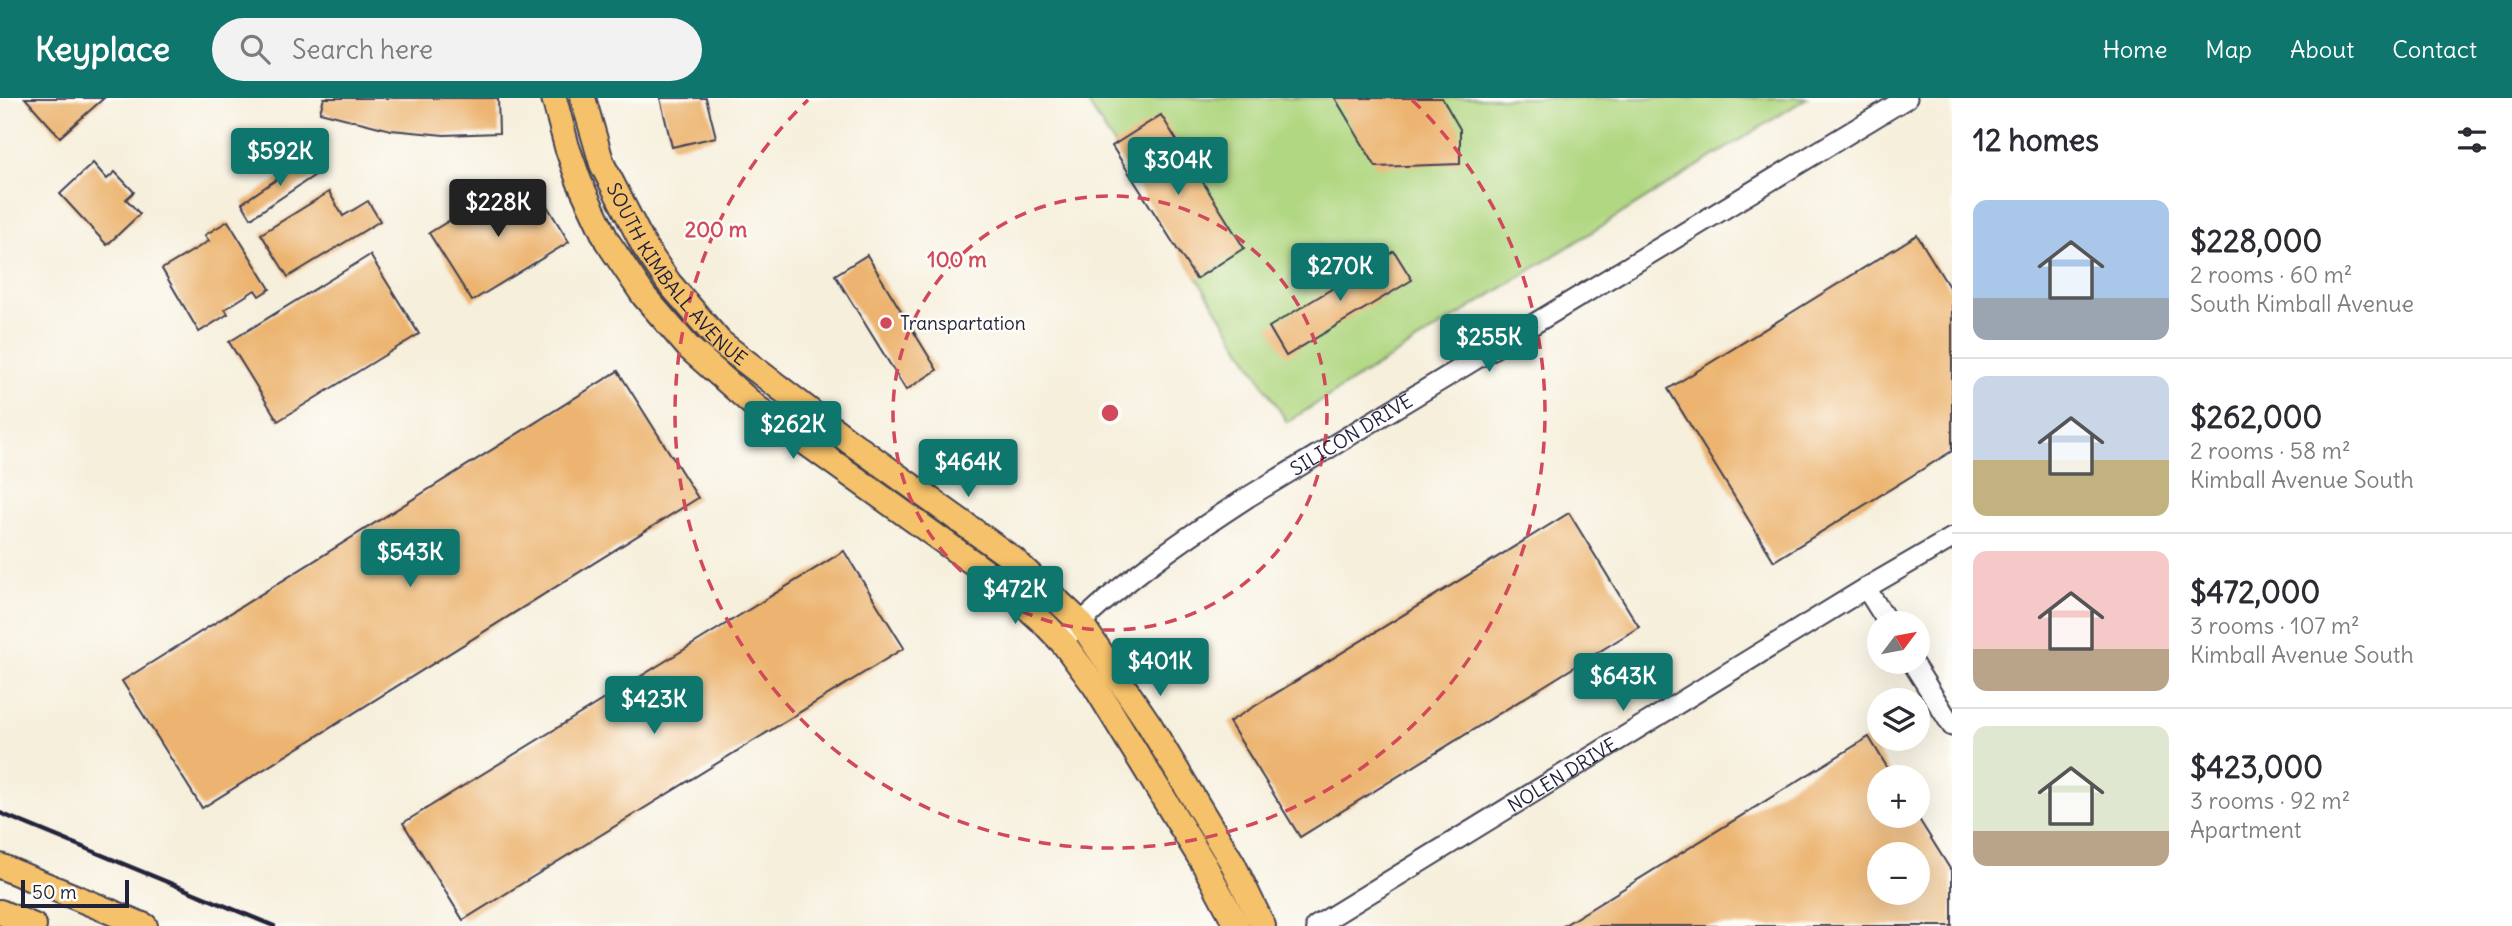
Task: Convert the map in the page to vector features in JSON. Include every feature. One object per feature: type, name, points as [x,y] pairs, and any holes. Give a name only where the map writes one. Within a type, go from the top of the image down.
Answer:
[{"type":"main road","name":"SOUTH KIMBALL AVENUE","points":[[554,98],[579,181],[607,241],[644,296],[689,348],[764,413],[997,580],[1062,642],[1095,686],[1204,864],[1237,926]]},
{"type":"main road","name":"SOUTH KIMBALL AVENUE","points":[[583,98],[603,164],[622,205],[669,283],[720,342],[861,450],[1013,559],[1080,622],[1149,724],[1233,864],[1263,926]]},
{"type":"main road","points":[[632,278],[656,262]]},
{"type":"main road","points":[[848,473],[861,450]]},
{"type":"main road","points":[[0,866],[145,926]]},
{"type":"main road","points":[[0,912],[34,926]]},
{"type":"street","name":"SILICON DRIVE","points":[[1062,642],[1080,622],[1173,548],[1248,497],[1907,98]]},
{"type":"street","name":"NOLEN DRIVE","points":[[1316,926],[1866,587],[1952,538]]},
{"type":"street","points":[[1866,587],[1881,611]]},
{"type":"street","points":[[1920,674],[1952,726]]},
{"type":"green space","points":[[1085,98],[1807,98],[1287,422]]},
{"type":"building","points":[[25,98],[104,98],[60,137]]},
{"type":"building","points":[[324,98],[498,98],[499,133],[444,135],[391,130],[320,112]]},
{"type":"building","points":[[660,98],[706,98],[716,137],[672,147]]},
{"type":"building","points":[[1335,98],[1442,98],[1460,129],[1460,164],[1376,167]]},
{"type":"building","points":[[1161,115],[1244,248],[1196,279],[1112,146]]},
{"type":"building","points":[[308,158],[318,173],[251,218],[242,203]]},
{"type":"building","points":[[93,163],[107,179],[115,172],[134,192],[126,199],[140,214],[107,245],[60,194]]},
{"type":"building","points":[[509,184],[518,199],[536,188],[569,242],[472,301],[429,233]]},
{"type":"building","points":[[329,192],[343,216],[368,201],[380,221],[288,277],[261,234]]},
{"type":"building","points":[[228,221],[270,289],[259,296],[255,290],[225,309],[228,314],[199,332],[162,269],[209,241],[205,235]]},
{"type":"building","points":[[1917,235],[1952,292],[1952,451],[1774,561],[1668,389]]},
{"type":"building","points":[[1394,251],[1412,280],[1286,356],[1269,327]]},
{"type":"building","points":[[370,255],[419,334],[278,421],[229,342]]},
{"type":"building","name":"Transpartation","points":[[867,255],[937,370],[906,390],[835,275]]},
{"type":"building","points":[[618,371],[698,498],[202,808],[122,681]]},
{"type":"building","points":[[1569,513],[1639,627],[1300,837],[1229,722]]},
{"type":"building","points":[[844,551],[904,648],[463,920],[403,823]]},
{"type":"building","points":[[1867,738],[1867,751],[1877,751],[1886,765],[1867,765],[1867,828],[1924,828],[1952,872],[1952,926],[1563,926]]},
{"type":"railway","points":[[0,813],[274,926]]},
{"type":"place","name":"Transpartation","points":[[886,323]]}]
